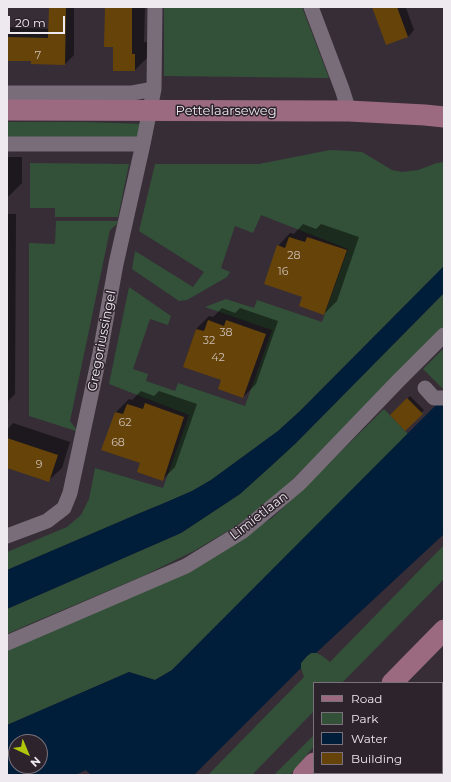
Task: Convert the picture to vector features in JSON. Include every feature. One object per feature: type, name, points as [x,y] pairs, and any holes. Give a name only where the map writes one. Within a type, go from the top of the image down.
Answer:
[{"type":"street","name":"Gregoriussingel","points":[[7,536],[47,521],[64,508],[70,494],[100,353],[116,264],[154,89],[155,7]]},
{"type":"street","points":[[311,7],[342,88],[349,111]]},
{"type":"street","points":[[7,93],[132,93],[154,89]]},
{"type":"street","name":"Pettelaarseweg","points":[[7,110],[349,111],[444,117]]},
{"type":"street","points":[[7,144],[143,144]]},
{"type":"street","name":"Limietlaan","points":[[7,643],[186,566],[243,531],[299,484],[444,335]]},
{"type":"street","points":[[393,682],[444,630]]},
{"type":"street","points":[[303,775],[313,764]]},
{"type":"green space","points":[[164,7],[302,7],[329,78],[164,76]]},
{"type":"green space","points":[[7,122],[145,124],[147,139],[7,140]]},
{"type":"green space","points":[[330,150],[362,152],[392,170],[402,172],[418,170],[444,162],[444,266],[300,411],[278,431],[211,480],[192,491],[7,570],[7,552],[67,527],[81,515],[89,499],[95,468],[163,488],[189,415],[109,384],[129,287],[171,316],[168,325],[150,319],[133,369],[148,374],[146,381],[175,391],[178,383],[245,406],[272,330],[205,307],[226,299],[254,308],[257,300],[322,322],[348,249],[261,215],[253,233],[235,226],[221,268],[230,272],[227,277],[187,300],[179,301],[132,269],[135,251],[193,287],[204,272],[139,231],[155,164],[259,164]]},
{"type":"green space","points":[[30,163],[129,164],[118,217],[55,217],[55,208],[30,208]]},
{"type":"green space","points":[[56,221],[118,221],[117,224],[110,230],[70,421],[76,431],[29,416],[29,243],[55,244]]},
{"type":"green space","points":[[444,293],[444,328],[288,484],[263,506],[236,526],[194,551],[143,576],[7,634],[7,609],[181,533],[240,494],[296,443]]},
{"type":"green space","points":[[444,348],[444,390],[423,369]]},
{"type":"green space","points":[[384,409],[408,434],[172,670],[155,680],[129,672],[7,725],[7,646],[239,538],[272,518]]},
{"type":"green space","points":[[444,545],[444,579],[343,682],[313,682],[313,712],[252,775],[208,775],[304,677],[301,663],[307,656],[311,653],[316,653],[330,662]]},
{"type":"green space","points":[[313,736],[313,747],[290,775],[274,775]]},
{"type":"water","points":[[444,266],[444,293],[296,443],[240,494],[181,533],[7,609],[7,570],[192,491],[211,480],[278,431],[300,411]]},
{"type":"water","points":[[444,397],[444,534],[316,653],[311,653],[307,656],[301,663],[301,668],[194,775],[91,775],[86,770],[75,775],[7,775],[7,725],[129,672],[155,680],[172,670]]},
{"type":"building","points":[[49,7],[66,7],[65,65],[31,64],[31,61],[7,61],[7,37],[48,38]]},
{"type":"building","points":[[105,7],[132,7],[132,54],[135,54],[135,71],[113,71],[113,47],[104,47]]},
{"type":"building","points":[[372,7],[397,7],[408,37],[386,45]]},
{"type":"building","points":[[289,237],[305,242],[307,237],[347,250],[324,315],[299,306],[302,297],[264,284],[277,245],[285,248]]},
{"type":"building","points":[[208,320],[224,326],[226,320],[266,334],[243,398],[218,389],[221,380],[183,367],[196,329],[204,331]]},
{"type":"building","points":[[407,398],[423,414],[405,431],[390,415]]},
{"type":"building","points":[[145,403],[184,417],[163,481],[137,472],[140,463],[101,450],[115,412],[123,414],[127,404],[143,409]]},
{"type":"building","points":[[7,438],[58,455],[49,482],[7,468]]}]
